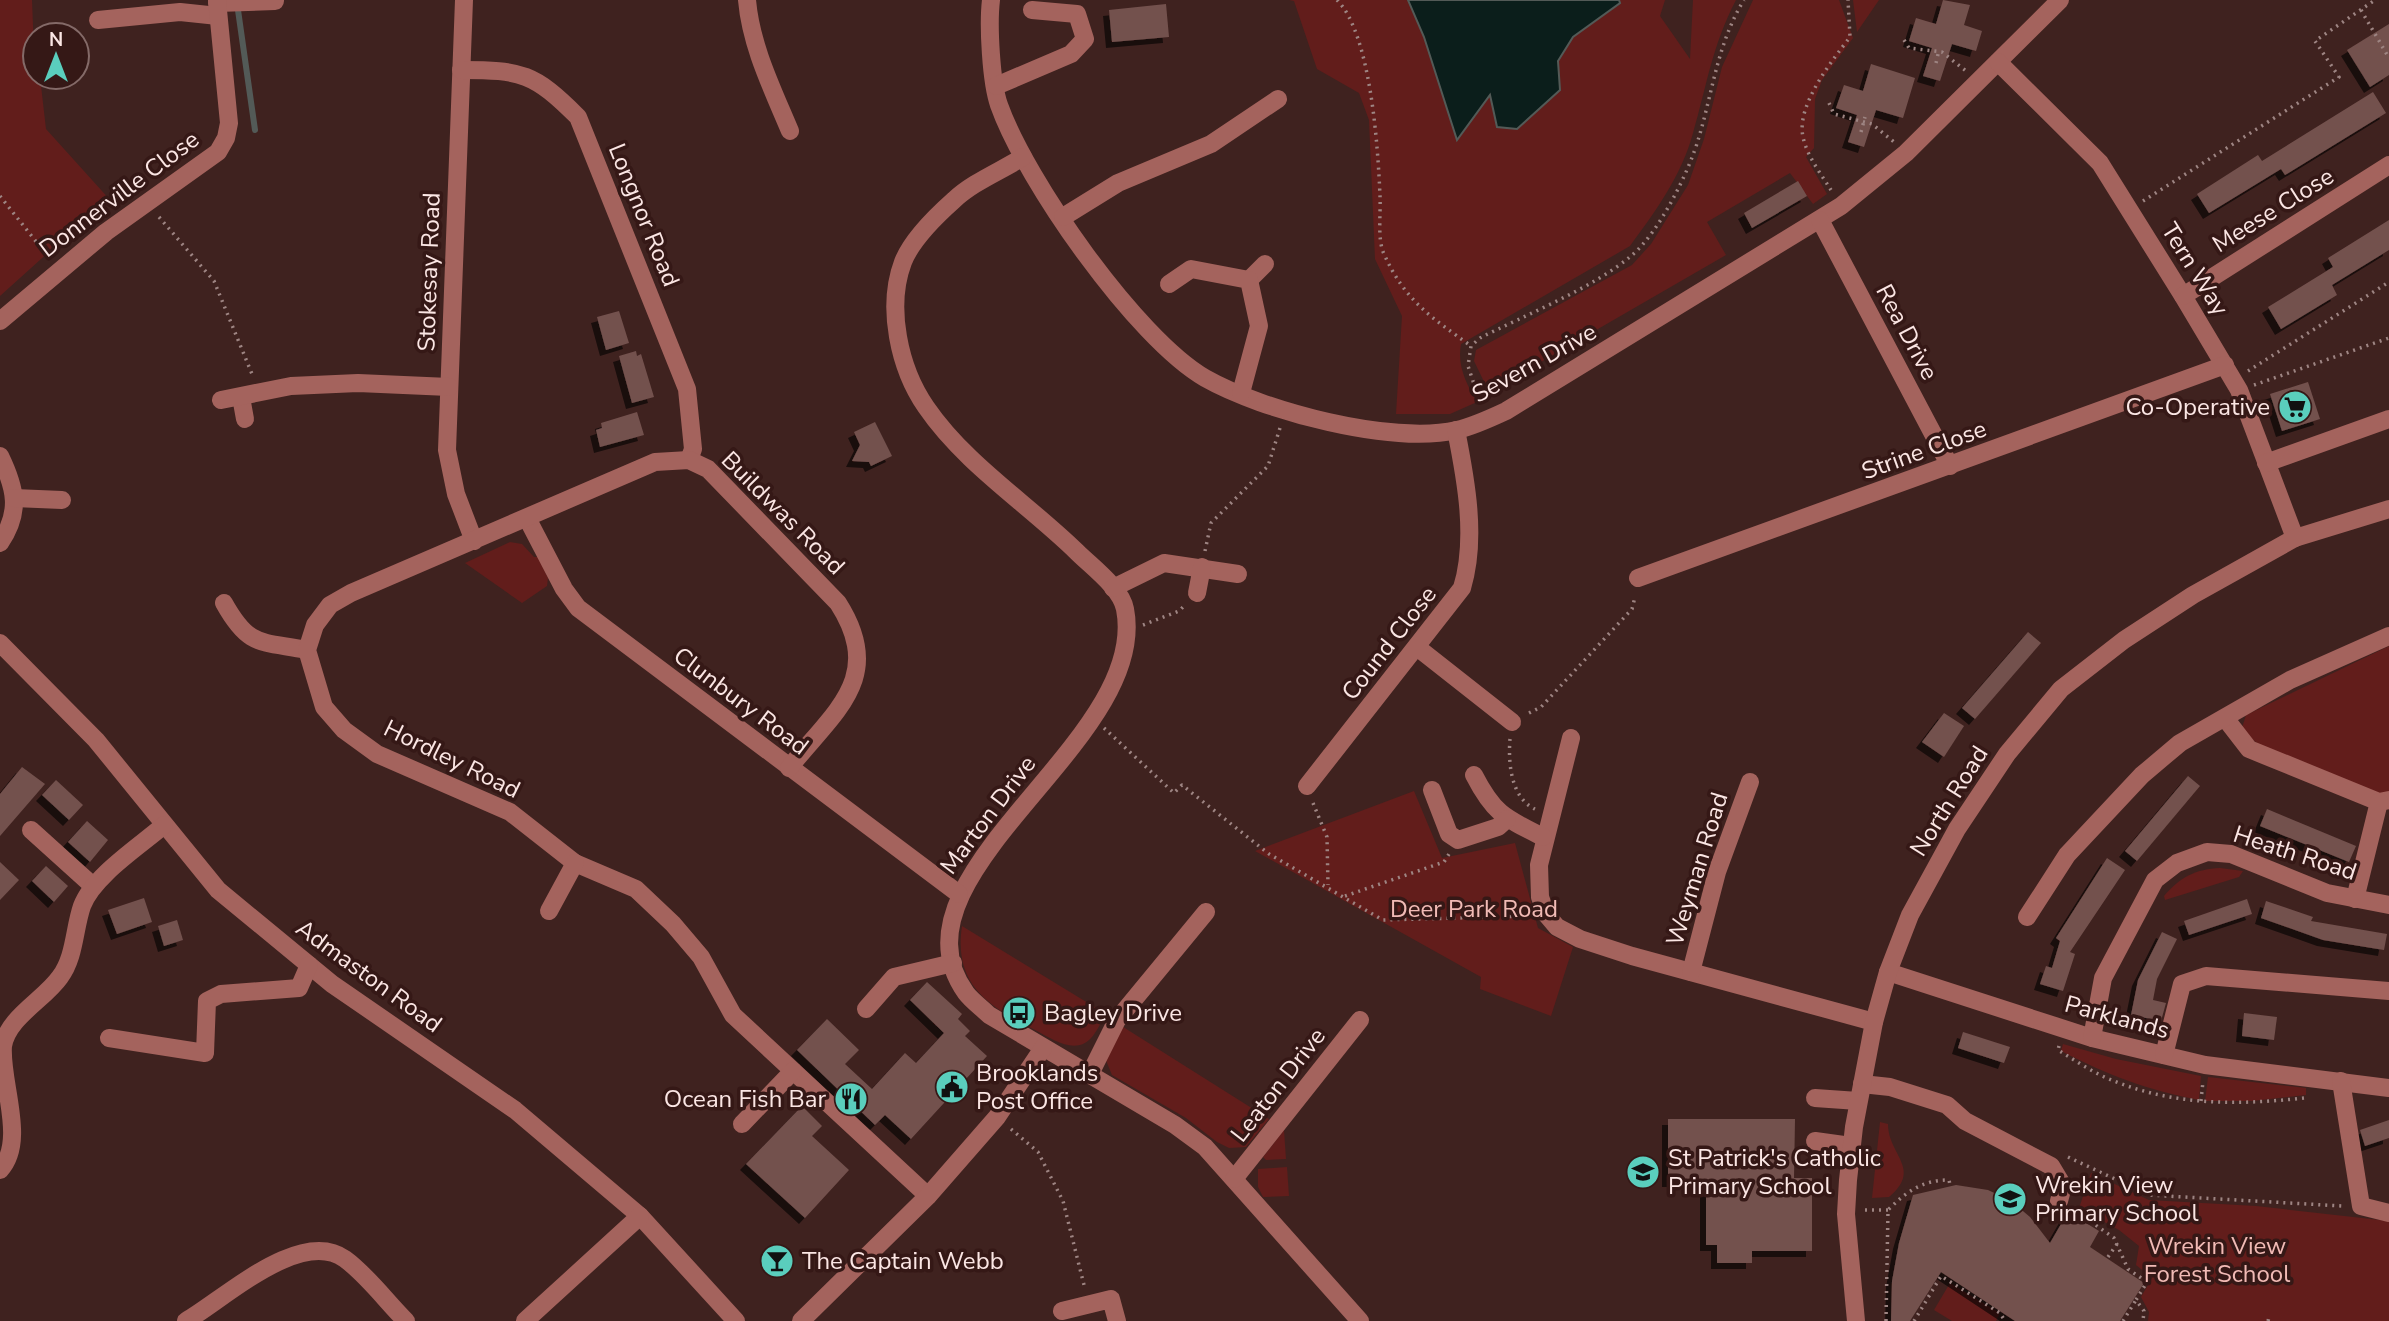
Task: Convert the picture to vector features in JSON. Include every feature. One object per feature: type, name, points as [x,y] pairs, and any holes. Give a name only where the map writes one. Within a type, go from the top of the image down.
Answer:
[{"type":"street","name":"Stokesay Road","points":[[464,0],[447,450],[456,494],[474,541]]},
{"type":"street","points":[[747,0],[749,21],[759,57],[790,131]]},
{"type":"street","name":"Severn Drive","points":[[991,0],[989,21],[998,103],[1023,158],[1125,306],[1160,343],[1205,378],[1317,419],[1389,432],[1456,430],[1486,421],[1820,220],[1906,153],[2060,0]]},
{"type":"street","points":[[99,20],[255,1],[275,1]]},
{"type":"street","name":"Donnerville Close","points":[[0,321],[106,232],[206,162],[226,138],[228,106],[219,6]]},
{"type":"street","points":[[996,86],[1071,54],[1085,39],[1077,14],[1032,10]]},
{"type":"street","name":"Tern Way","points":[[1998,62],[2100,163],[2183,296],[2233,378],[2295,538]]},
{"type":"street","name":"Longnor Road","points":[[461,70],[508,70],[547,86],[578,117],[687,389],[693,449],[689,460]]},
{"type":"street","points":[[1063,217],[1118,183],[1211,144],[1278,99]]},
{"type":"street","name":"Marton Drive","points":[[1023,158],[956,198],[922,233],[903,262],[896,300],[898,335],[906,369],[925,406],[962,449],[1062,538],[1112,588],[1125,606],[1127,631],[1120,672],[1093,718],[959,894],[950,932],[953,963],[965,993],[989,1015],[1175,1125],[1205,1147],[1360,1321]]},
{"type":"street","name":"Meese Close","points":[[2183,296],[2389,165]]},
{"type":"street","name":"Rea Drive","points":[[1820,220],[1950,467]]},
{"type":"street","points":[[1249,280],[1265,264]]},
{"type":"street","points":[[1169,284],[1191,269],[1249,280]]},
{"type":"street","points":[[1241,393],[1259,326],[1249,280]]},
{"type":"street","name":"Strine Close","points":[[1638,578],[1950,467],[2233,378]]},
{"type":"street","points":[[221,400],[291,386],[358,383],[449,387]]},
{"type":"street","points":[[241,397],[245,419]]},
{"type":"street","points":[[2266,463],[2389,419]]},
{"type":"street","name":"Cound Close","points":[[1307,786],[1418,648],[1462,588],[1467,571],[1467,486],[1456,430]]},
{"type":"street","points":[[0,456],[16,510],[10,528],[0,543]]},
{"type":"street","name":"Buildwas Road","points":[[474,541],[655,462],[689,460],[708,469],[838,603],[854,627],[858,674],[847,697],[789,768]]},
{"type":"street","points":[[14,498],[62,500]]},
{"type":"street","name":"North Road","points":[[1856,1321],[1846,1214],[1851,1146],[1874,1022],[1888,972],[1910,915],[1957,830],[2007,754],[2062,689],[2124,640],[2193,595],[2295,538],[2389,509]]},
{"type":"street","name":"Clunbury Road","points":[[527,518],[564,589],[578,608],[789,768],[868,823],[959,894]]},
{"type":"street","points":[[224,603],[236,624],[252,639],[307,650],[315,625],[330,605],[474,541]]},
{"type":"street","points":[[1112,588],[1164,563],[1238,574]]},
{"type":"street","points":[[1197,593],[1202,567]]},
{"type":"street","points":[[2027,917],[2067,855],[2142,775],[2180,743],[2290,680],[2389,636]]},
{"type":"street","name":"Admaston Road","points":[[0,643],[96,740],[218,890],[309,965],[515,1110],[640,1216],[736,1321]]},
{"type":"street","points":[[1418,648],[1512,722]]},
{"type":"street","name":"Hordley Road","points":[[307,650],[324,707],[344,730],[377,754],[510,812],[575,863],[636,890],[673,924],[701,957],[733,1015],[928,1196]]},
{"type":"street","points":[[2225,718],[2249,749],[2384,801],[2354,899]]},
{"type":"street","points":[[1571,738],[1544,837],[1538,884],[1546,914],[1557,927],[1580,939],[1874,1022]]},
{"type":"street","points":[[1474,775],[1489,804],[1507,819],[1544,837]]},
{"type":"street","name":"Weyman Road","points":[[1691,972],[1717,872],[1750,782]]},
{"type":"street","points":[[1432,790],[1449,834],[1458,840],[1498,827],[1507,819]]},
{"type":"street","points":[[0,1170],[12,1147],[3,1045],[14,1023],[45,996],[62,975],[82,906],[93,886],[164,825]]},
{"type":"street","points":[[32,830],[93,886]]},
{"type":"street","name":"Heath Road","points":[[2092,1038],[2103,978],[2155,880],[2177,863],[2207,852],[2231,854],[2327,893],[2389,905]]},
{"type":"street","points":[[550,911],[575,863]]},
{"type":"street","points":[[1090,1074],[1117,1020],[1206,912]]},
{"type":"street","points":[[866,1009],[894,977],[953,963]]},
{"type":"street","points":[[109,1038],[205,1053],[207,1001],[221,994],[299,988],[309,965]]},
{"type":"street","name":"Parklands","points":[[1888,972],[2092,1038],[2164,1055],[2242,1071],[2389,1088]]},
{"type":"street","points":[[2164,1055],[2182,985],[2206,976],[2389,991]]},
{"type":"street","name":"Leaton Drive","points":[[1234,1179],[1360,1020]]},
{"type":"street","points":[[801,1321],[928,1196],[997,1117],[1043,1048]]},
{"type":"street","points":[[742,1124],[793,1071]]},
{"type":"street","points":[[2341,1081],[2361,1206],[2389,1213]]},
{"type":"street","points":[[1815,1098],[1890,1087],[1947,1105],[1965,1121],[2051,1166],[2063,1186],[2059,1201]]},
{"type":"street","points":[[1815,1141],[1851,1146]]},
{"type":"street","points":[[525,1321],[640,1216]]},
{"type":"street","points":[[186,1321],[266,1269],[294,1254],[312,1250],[330,1252],[344,1258],[405,1321]]},
{"type":"street","points":[[1062,1311],[1111,1299],[1117,1321]]},
{"type":"path","points":[[1337,0],[1346,8],[1367,72],[1379,166],[1382,252],[1414,304],[1471,346]]},
{"type":"path","points":[[1486,421],[1468,366],[1471,346],[1480,338],[1601,277],[1633,255],[1658,221],[1684,177],[1699,137],[1719,58],[1733,18],[1744,0]]},
{"type":"path","points":[[1841,206],[1810,155],[1802,135],[1810,97],[1820,77],[1850,37],[1848,0]]},
{"type":"path","points":[[2129,210],[2339,77],[2315,41],[2375,0]]},
{"type":"path","points":[[2361,10],[2389,58]]},
{"type":"path","points":[[1904,40],[1909,48],[1942,52],[1979,81]]},
{"type":"path","points":[[1936,63],[1938,52]]},
{"type":"path","points":[[1829,103],[1834,114],[1865,119],[1906,153]]},
{"type":"path","points":[[1861,132],[1865,119]]},
{"type":"path","points":[[0,196],[59,270]]},
{"type":"path","points":[[147,204],[214,281],[260,392]]},
{"type":"path","points":[[2233,378],[2389,282]]},
{"type":"path","points":[[2233,378],[2389,338]]},
{"type":"path","points":[[1202,567],[1211,523],[1268,466],[1286,409]]},
{"type":"path","points":[[1549,815],[1523,803],[1517,796],[1509,749],[1512,722],[1541,707],[1632,609],[1638,578]]},
{"type":"path","points":[[1127,631],[1179,611],[1197,593]]},
{"type":"path","points":[[1093,718],[1174,793],[1182,785],[1269,854],[1383,920],[1546,914]]},
{"type":"path","points":[[1307,786],[1327,837],[1328,886]]},
{"type":"path","points":[[1345,896],[1444,862],[1458,840]]},
{"type":"path","points":[[2063,1029],[2058,1050],[2113,1081],[2155,1094],[2228,1104],[2266,1102],[2309,1097],[2309,1079]]},
{"type":"path","points":[[997,1117],[1038,1152],[1063,1201],[1089,1304]]},
{"type":"path","points":[[2065,1156],[2149,1195],[2361,1206]]},
{"type":"path","points":[[1886,1321],[1888,1210],[1910,1188],[1940,1180],[1949,1180],[1950,1185]]},
{"type":"path","points":[[2059,1201],[2085,1216],[2117,1244],[2128,1269],[2147,1282],[2123,1321]]},
{"type":"path","points":[[2108,1257],[2117,1244]]},
{"type":"path","points":[[1913,1321],[1941,1276],[2000,1313],[2005,1321]]},
{"type":"path","points":[[2136,1300],[2144,1311],[2143,1321]]},
{"type":"green space","points":[[0,0],[32,0],[33,21],[21,21],[21,91],[42,91],[46,129],[111,201],[81,223],[0,296]]},
{"type":"green space","points":[[1289,0],[1408,0],[1424,37],[1457,139],[1490,94],[1560,90],[1558,61],[1573,37],[1620,4],[1619,0],[1665,0],[1660,16],[1690,59],[1693,0],[1736,0],[1716,50],[1682,164],[1658,206],[1630,246],[1461,344],[1461,367],[1477,402],[1450,414],[1396,414],[1402,316],[1375,259],[1369,120],[1359,93],[1317,69],[1294,1]]},
{"type":"green space","points":[[1753,0],[1839,0],[1853,38],[1822,80],[1815,99],[1814,148],[1806,157],[1827,194],[1813,204],[1790,173],[1707,222],[1726,255],[1489,392],[1474,361],[1476,350],[1632,265],[1651,244],[1688,185],[1704,139],[1722,67]]},
{"type":"green space","points":[[1853,0],[1879,0],[1857,32]]},
{"type":"green space","points":[[510,542],[522,544],[534,557],[538,557],[548,578],[547,586],[522,603],[465,563]]},
{"type":"green space","points":[[2389,646],[2389,794],[2378,795],[2261,746],[2241,731],[2246,715]]},
{"type":"green space","name":"Deer Park Road","points":[[1414,791],[1442,858],[1515,843],[1538,928],[1573,947],[1551,1016],[1480,989],[1481,977],[1255,851]]},
{"type":"green space","points":[[2220,868],[2243,871],[2239,877],[2165,900],[2164,896],[2182,879],[2196,872]]},
{"type":"green space","points":[[962,926],[1106,1014],[1090,1039],[1077,1045],[1059,1042],[990,1003],[969,979],[963,964]]},
{"type":"green space","points":[[1120,1025],[1269,1119],[1246,1147],[1229,1148],[1217,1142],[1186,1118],[1112,1075],[1105,1058]]},
{"type":"green space","points":[[2063,1044],[2116,1059],[2201,1076],[2199,1100],[2162,1092],[2095,1067],[2061,1051]]},
{"type":"green space","points":[[2208,1077],[2306,1088],[2306,1095],[2252,1101],[2205,1101]]},
{"type":"green space","points":[[1880,1122],[1888,1124],[1889,1135],[1904,1170],[1899,1187],[1889,1197],[1872,1198]]},
{"type":"green space","points":[[1284,1130],[1286,1159],[1266,1160],[1263,1157]]},
{"type":"green space","points":[[1287,1167],[1289,1196],[1263,1197],[1258,1187],[1258,1169]]},
{"type":"green space","name":"Wrekin View Forest School","points":[[2091,1173],[2149,1200],[2256,1206],[2389,1221],[2389,1321],[2148,1321],[2149,1312],[2141,1297],[2152,1278],[2136,1265],[2139,1246],[2119,1230],[2079,1208]]},
{"type":"green space","points":[[1950,1283],[2000,1313],[1996,1321],[1952,1321],[1934,1310]]},
{"type":"water","points":[[1408,0],[1619,0],[1620,3],[1573,37],[1558,61],[1560,90],[1517,129],[1497,127],[1490,95],[1457,140],[1424,37]]},
{"type":"building","points":[[1943,0],[1970,5],[1964,25],[1982,31],[1976,51],[1952,44],[1940,81],[1923,76],[1932,48],[1909,41],[1916,18],[1936,24]]},
{"type":"building","points":[[1166,4],[1169,37],[1112,42],[1109,10]]},
{"type":"building","points":[[2389,24],[2389,75],[2370,87],[2347,50]]},
{"type":"building","points":[[1871,64],[1915,78],[1903,118],[1876,110],[1864,147],[1848,142],[1857,115],[1836,108],[1844,85],[1863,91]]},
{"type":"building","points":[[2373,92],[2386,113],[2285,175],[2281,169],[2209,213],[2197,194],[2258,155],[2262,161]]},
{"type":"building","points":[[1798,181],[1807,196],[1752,228],[1744,213]]},
{"type":"building","points":[[2389,220],[2389,250],[2332,285],[2337,295],[2281,329],[2268,307],[2333,267],[2328,258]]},
{"type":"building","points":[[619,311],[629,343],[606,350],[597,317]]},
{"type":"building","points":[[636,351],[637,356],[641,354],[654,397],[632,403],[619,356]]},
{"type":"building","name":"Co-Operative","points":[[2308,382],[2320,419],[2282,431],[2270,394]]},
{"type":"building","points":[[637,412],[644,435],[600,447],[596,430],[602,428],[601,423]]},
{"type":"building","points":[[875,422],[892,456],[871,466],[869,462],[852,461],[860,445],[854,432]]},
{"type":"building","points":[[2028,632],[2041,643],[1975,719],[1962,708]]},
{"type":"building","points":[[1944,713],[1964,726],[1944,757],[1922,742]]},
{"type":"building","points":[[22,767],[45,784],[0,836],[0,794]]},
{"type":"building","points":[[2188,776],[2200,786],[2137,861],[2125,851]]},
{"type":"building","points":[[56,780],[83,805],[69,820],[42,795]]},
{"type":"building","points":[[2267,809],[2356,846],[2349,862],[2260,826]]},
{"type":"building","points":[[87,821],[108,840],[90,862],[68,842]]},
{"type":"building","points":[[2107,858],[2125,870],[2070,952],[2075,954],[2063,991],[2040,984],[2046,966],[2052,968],[2060,941],[2056,938]]},
{"type":"building","points":[[0,862],[19,880],[0,900]]},
{"type":"building","points":[[46,866],[68,886],[54,902],[32,881]]},
{"type":"building","points":[[144,898],[152,922],[117,934],[108,910]]},
{"type":"building","points":[[2247,899],[2252,914],[2189,935],[2184,921]]},
{"type":"building","points":[[2266,901],[2313,917],[2311,921],[2387,934],[2384,950],[2323,940],[2261,918]]},
{"type":"building","points":[[177,920],[183,940],[164,946],[158,926]]},
{"type":"building","points":[[2162,932],[2177,939],[2157,979],[2153,1000],[2166,1003],[2161,1021],[2131,1015],[2138,980]]},
{"type":"building","points":[[927,982],[962,1014],[958,1019],[970,1031],[965,1036],[987,1056],[911,1139],[885,1115],[875,1125],[797,1050],[827,1019],[859,1050],[845,1064],[872,1089],[905,1053],[916,1063],[944,1033],[910,1000]]},
{"type":"building","points":[[2244,1013],[2277,1017],[2274,1040],[2242,1036]]},
{"type":"building","points":[[1963,1032],[2010,1047],[2004,1063],[1958,1048]]},
{"type":"building","points":[[802,1106],[822,1126],[812,1136],[849,1170],[805,1218],[746,1164]]},
{"type":"building","points":[[1668,1119],[1795,1119],[1794,1178],[1812,1178],[1812,1251],[1752,1251],[1752,1263],[1717,1263],[1717,1245],[1706,1245],[1706,1181],[1668,1181]]},
{"type":"building","points":[[2389,1120],[2389,1138],[2365,1146],[2360,1130]]},
{"type":"building","points":[[1956,1185],[1988,1190],[2011,1201],[2030,1217],[2050,1243],[2068,1212],[2099,1231],[2090,1247],[2144,1283],[2120,1321],[2015,1321],[1941,1272],[1910,1321],[1891,1321],[1892,1281],[1899,1243],[1913,1195]]},
{"type":"waterway","points":[[237,3],[255,130]]},
{"type":"place","name":"Co-Operative","points":[[2295,407]]},
{"type":"place","name":"Bagley Drive","points":[[1019,1013]]},
{"type":"place","name":"Brooklands Post Office","points":[[952,1087]]},
{"type":"place","name":"Ocean Fish Bar","points":[[851,1099]]},
{"type":"place","name":"St Patrick's Catholic Primary School","points":[[1643,1172]]},
{"type":"place","name":"Wrekin View Primary School","points":[[2010,1199]]},
{"type":"place","name":"The Captain Webb","points":[[777,1261]]}]
